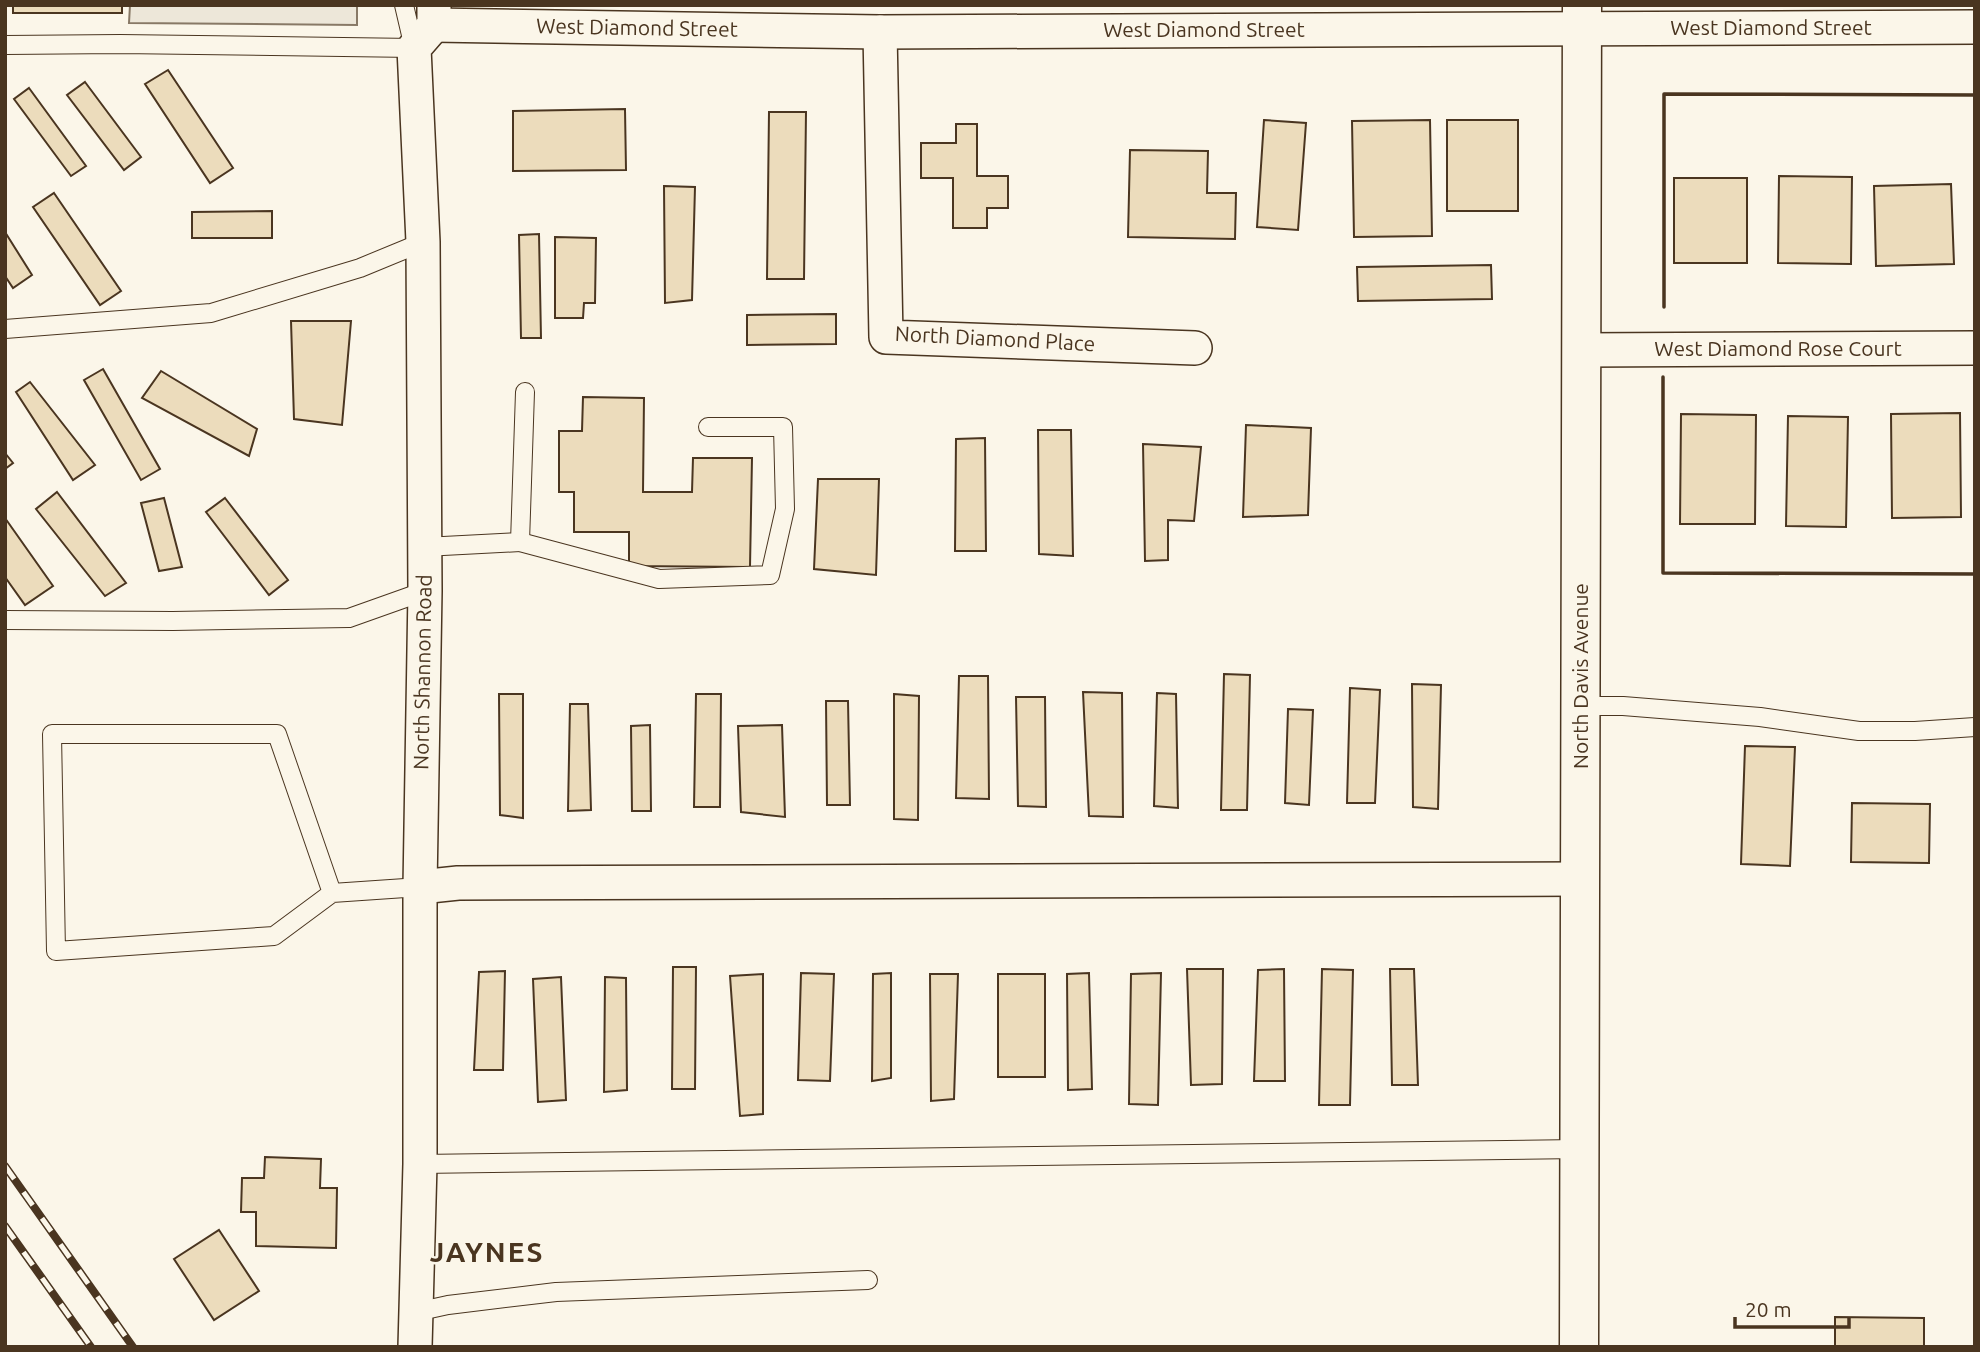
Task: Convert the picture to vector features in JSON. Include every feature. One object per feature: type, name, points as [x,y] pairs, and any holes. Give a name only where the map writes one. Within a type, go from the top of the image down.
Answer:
[{"type":"street","name":"West Diamond Street","points":[[427,26],[880,32],[1582,17],[1975,27]]},
{"type":"street","name":"North Davis Avenue","points":[[1578,1347],[1582,17]]},
{"type":"street","name":"North Shannon Road","points":[[415,1347],[421,1164],[425,591],[423,242],[427,26]]},
{"type":"street","name":"North Diamond Place","points":[[880,32],[886,337],[1195,348]]},
{"type":"street","name":"West Diamond Rose Court","points":[[1582,350],[1975,348]]},
{"type":"street","points":[[421,887],[458,883],[1580,879]]},
{"type":"lane","points":[[404,5],[427,26]]},
{"type":"lane","points":[[5,45],[120,44],[427,26]]},
{"type":"lane","points":[[5,329],[211,313],[360,268],[423,242]]},
{"type":"lane","points":[[520,542],[525,392]]},
{"type":"lane","points":[[424,547],[520,542],[659,579],[770,575],[785,509],[783,427],[708,427]]},
{"type":"lane","points":[[5,620],[348,618],[425,591]]},
{"type":"lane","points":[[1581,706],[1623,706],[1760,717],[1859,731],[1975,727]]},
{"type":"lane","points":[[332,893],[276,734],[52,734],[56,951],[274,936],[332,893],[421,887]]},
{"type":"lane","points":[[421,1164],[1579,1149]]},
{"type":"lane","points":[[416,1312],[448,1305],[556,1292],[868,1280]]},
{"type":"shaded area","points":[[130,5],[357,5],[357,25],[129,23]]},
{"type":"building","points":[[13,5],[122,5],[122,13],[13,13]]},
{"type":"building","points":[[168,70],[233,168],[210,183],[145,84]]},
{"type":"building","points":[[85,82],[141,157],[124,170],[67,95]]},
{"type":"building","points":[[29,88],[86,166],[71,176],[14,99]]},
{"type":"building","points":[[625,109],[626,170],[513,171],[513,111]]},
{"type":"building","points":[[769,112],[806,112],[804,279],[767,279]]},
{"type":"building","points":[[1264,120],[1306,123],[1298,230],[1257,227]]},
{"type":"building","points":[[1430,120],[1432,236],[1354,237],[1352,121]]},
{"type":"building","points":[[1447,120],[1518,120],[1518,211],[1447,211]]},
{"type":"building","points":[[956,124],[977,124],[977,176],[1008,176],[1008,208],[987,208],[987,228],[953,228],[953,178],[921,178],[921,143],[956,143]]},
{"type":"building","points":[[1130,150],[1208,151],[1207,193],[1236,193],[1235,239],[1128,237]]},
{"type":"building","points":[[1779,176],[1852,177],[1851,264],[1778,263]]},
{"type":"building","points":[[1674,178],[1747,178],[1747,263],[1674,263]]},
{"type":"building","points":[[1951,184],[1954,264],[1876,266],[1874,186]]},
{"type":"building","points":[[664,186],[695,187],[692,300],[665,303]]},
{"type":"building","points":[[54,193],[121,291],[100,305],[33,207]]},
{"type":"building","points":[[272,211],[272,238],[192,238],[192,212]]},
{"type":"building","points":[[5,232],[32,275],[13,288],[5,276]]},
{"type":"building","points":[[539,234],[541,338],[521,338],[519,235]]},
{"type":"building","points":[[555,237],[596,238],[595,303],[584,303],[583,318],[555,318]]},
{"type":"building","points":[[1491,265],[1492,299],[1358,301],[1357,267]]},
{"type":"building","points":[[836,314],[836,344],[747,345],[747,315]]},
{"type":"building","points":[[291,321],[351,321],[342,425],[294,419]]},
{"type":"building","points":[[103,369],[160,469],[141,480],[84,380]]},
{"type":"building","points":[[161,371],[257,429],[249,456],[142,398]]},
{"type":"building","points":[[30,382],[95,465],[73,480],[16,392]]},
{"type":"building","points":[[583,397],[644,398],[643,492],[692,492],[693,458],[752,458],[750,567],[629,566],[629,532],[574,532],[574,492],[559,492],[559,431],[582,431]]},
{"type":"building","points":[[1960,413],[1961,517],[1892,518],[1891,414]]},
{"type":"building","points":[[1681,414],[1756,415],[1755,524],[1680,524]]},
{"type":"building","points":[[1788,416],[1848,417],[1846,527],[1786,526]]},
{"type":"building","points":[[1246,425],[1311,428],[1308,515],[1243,517]]},
{"type":"building","points":[[1038,430],[1071,430],[1073,556],[1039,554]]},
{"type":"building","points":[[985,438],[986,551],[955,551],[956,439]]},
{"type":"building","points":[[1143,444],[1201,447],[1194,521],[1168,520],[1168,560],[1145,561]]},
{"type":"building","points":[[5,453],[13,463],[5,469]]},
{"type":"building","points":[[818,479],[879,479],[876,575],[814,569]]},
{"type":"building","points":[[57,492],[126,583],[105,596],[36,509]]},
{"type":"building","points":[[164,498],[182,567],[159,571],[141,503]]},
{"type":"building","points":[[225,498],[288,580],[269,595],[206,512]]},
{"type":"building","points":[[5,518],[53,586],[25,605],[5,577]]},
{"type":"building","points":[[1224,674],[1250,675],[1247,810],[1221,810]]},
{"type":"building","points":[[959,676],[988,676],[989,799],[956,798]]},
{"type":"building","points":[[1412,684],[1441,685],[1438,809],[1413,807]]},
{"type":"building","points":[[1350,688],[1380,690],[1375,803],[1347,803]]},
{"type":"building","points":[[1083,692],[1122,693],[1123,817],[1089,816]]},
{"type":"building","points":[[1157,693],[1176,694],[1178,808],[1154,806]]},
{"type":"building","points":[[499,694],[523,694],[523,818],[500,815]]},
{"type":"building","points":[[696,694],[721,694],[720,807],[694,807]]},
{"type":"building","points":[[894,694],[919,696],[918,820],[894,819]]},
{"type":"building","points":[[1016,697],[1045,697],[1046,807],[1018,806]]},
{"type":"building","points":[[826,701],[848,701],[850,805],[827,805]]},
{"type":"building","points":[[570,704],[588,704],[591,810],[568,811]]},
{"type":"building","points":[[1288,709],[1313,710],[1309,805],[1285,803]]},
{"type":"building","points":[[650,725],[651,811],[632,811],[631,726]]},
{"type":"building","points":[[782,725],[785,817],[741,812],[738,726]]},
{"type":"building","points":[[1745,746],[1795,747],[1790,866],[1741,864]]},
{"type":"building","points":[[1852,803],[1930,804],[1929,863],[1851,862]]},
{"type":"building","points":[[673,967],[696,967],[695,1089],[672,1089]]},
{"type":"building","points":[[1187,969],[1223,969],[1222,1084],[1191,1085]]},
{"type":"building","points":[[1284,969],[1285,1081],[1254,1081],[1258,970]]},
{"type":"building","points":[[1322,969],[1353,970],[1350,1105],[1319,1105]]},
{"type":"building","points":[[1390,969],[1414,969],[1418,1085],[1392,1085]]},
{"type":"building","points":[[505,971],[503,1070],[474,1070],[479,972]]},
{"type":"building","points":[[801,973],[834,974],[830,1081],[798,1080]]},
{"type":"building","points":[[891,973],[891,1078],[872,1081],[873,974]]},
{"type":"building","points":[[1089,973],[1092,1089],[1068,1090],[1067,974]]},
{"type":"building","points":[[1161,973],[1158,1105],[1129,1104],[1131,974]]},
{"type":"building","points":[[763,974],[763,1114],[740,1116],[730,976]]},
{"type":"building","points":[[930,974],[958,974],[954,1099],[931,1101]]},
{"type":"building","points":[[998,974],[1045,974],[1045,1077],[998,1077]]},
{"type":"building","points":[[561,977],[566,1100],[538,1102],[533,979]]},
{"type":"building","points":[[605,977],[626,978],[627,1090],[604,1092]]},
{"type":"building","points":[[265,1157],[321,1159],[320,1188],[337,1188],[336,1248],[256,1246],[256,1212],[241,1212],[242,1178],[264,1178]]},
{"type":"building","points":[[219,1230],[259,1291],[214,1320],[174,1259]]},
{"type":"building","points":[[1835,1317],[1924,1318],[1924,1347],[1835,1347]]},
{"type":"railway","points":[[5,1166],[133,1347]]},
{"type":"railway","points":[[5,1226],[91,1347]]},
{"type":"wall","points":[[1664,307],[1664,94],[1975,95]]},
{"type":"wall","points":[[1663,377],[1663,573],[1975,574]]},
{"type":"district","name":"JAYNES","points":[[487,1252]]}]
